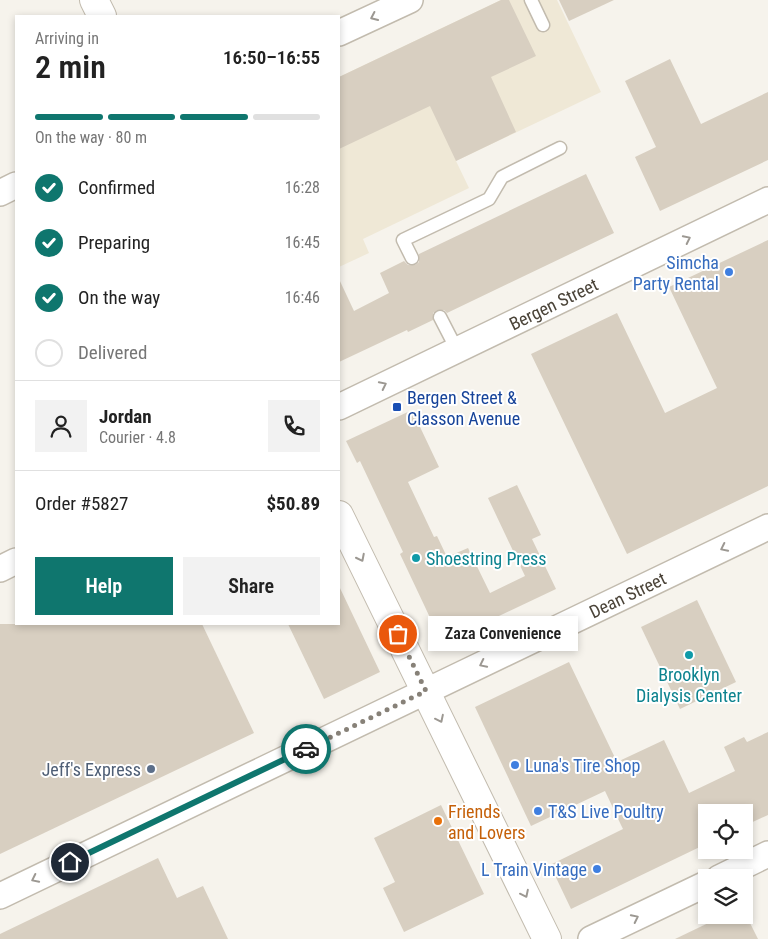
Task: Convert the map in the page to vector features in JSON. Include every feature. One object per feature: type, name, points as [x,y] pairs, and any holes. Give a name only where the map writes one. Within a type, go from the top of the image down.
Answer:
[{"type":"street","points":[[94,0],[102,15]]},
{"type":"street","points":[[340,33],[410,0]]},
{"type":"street","points":[[0,193],[15,186]]},
{"type":"street","name":"Bergen Street","points":[[340,406],[768,200]]},
{"type":"street","points":[[340,516],[547,939]]},
{"type":"street","name":"Dean Street","points":[[0,896],[768,527]]},
{"type":"street","points":[[0,569],[15,562]]},
{"type":"street","points":[[737,869],[768,854]]},
{"type":"street","points":[[591,939],[698,888]]},
{"type":"lane","points":[[531,0],[543,26]]},
{"type":"lane","points":[[412,258],[403,240],[489,199],[502,177],[560,148]]},
{"type":"lane","points":[[440,316],[457,350]]},
{"type":"shaded area","points":[[501,0],[557,0],[601,92],[456,161],[469,188],[363,239],[369,253],[340,267],[340,77]]},
{"type":"building","points":[[501,0],[509,0],[536,56],[491,77],[516,132],[456,161],[430,106],[340,149],[340,77]]},
{"type":"building","points":[[559,0],[614,0],[569,21]]},
{"type":"building","points":[[670,59],[701,124],[768,92],[768,160],[660,211],[635,157],[656,147],[625,81]]},
{"type":"building","points":[[586,174],[614,233],[447,313],[444,310],[437,310],[433,313],[433,320],[340,362],[340,281],[354,311],[389,293],[380,273],[404,261],[408,265],[415,265],[419,262],[419,254]]},
{"type":"building","points":[[768,240],[768,486],[627,554],[531,354],[617,313],[665,413],[717,388],[669,287]]},
{"type":"building","points":[[412,410],[439,467],[408,482],[434,537],[437,536],[447,557],[468,548],[490,593],[525,576],[488,498],[517,485],[541,535],[532,539],[556,589],[442,643],[400,554],[403,552],[360,461],[357,463],[346,441]]},
{"type":"building","points":[[340,588],[380,672],[324,699],[288,625],[340,625]]},
{"type":"building","name":"Brooklyn Dialysis Center","points":[[697,600],[736,682],[680,709],[641,627]]},
{"type":"building","points":[[0,624],[202,625],[254,733],[0,854]]},
{"type":"building","points":[[569,662],[617,762],[664,740],[689,793],[735,771],[724,747],[744,737],[747,742],[768,732],[768,815],[753,822],[753,804],[698,804],[698,848],[571,909],[550,865],[623,829],[605,791],[531,826],[475,707]]},
{"type":"building","points":[[441,805],[484,894],[404,932],[383,888],[395,882],[374,838]]},
{"type":"building","points":[[158,858],[177,898],[203,886],[228,939],[0,939],[0,934]]},
{"type":"building","points":[[706,924],[750,924],[758,939],[675,939]]},
{"type":"way so far","points":[[306,749],[426,691],[398,634]]},
{"type":"place","name":"Simcha Party Rental","points":[[729,272]]},
{"type":"place","name":"Bergen Street & Classon Avenue","points":[[397,407]]},
{"type":"place","name":"Shoestring Press","points":[[416,558]]},
{"type":"place","name":"Zaza Convenience","points":[[398,634]]},
{"type":"place","name":"Brooklyn Dialysis Center","points":[[689,655]]},
{"type":"place","name":"Luna's Tire Shop","points":[[515,765]]},
{"type":"place","name":"Jeff's Express","points":[[151,769]]},
{"type":"place","name":"T&S Live Poultry","points":[[538,811]]},
{"type":"place","name":"Friends and Lovers","points":[[438,821]]},
{"type":"place","name":"L Train Vintage","points":[[597,869]]},
{"type":"route","points":[[70,862],[306,749]]}]
